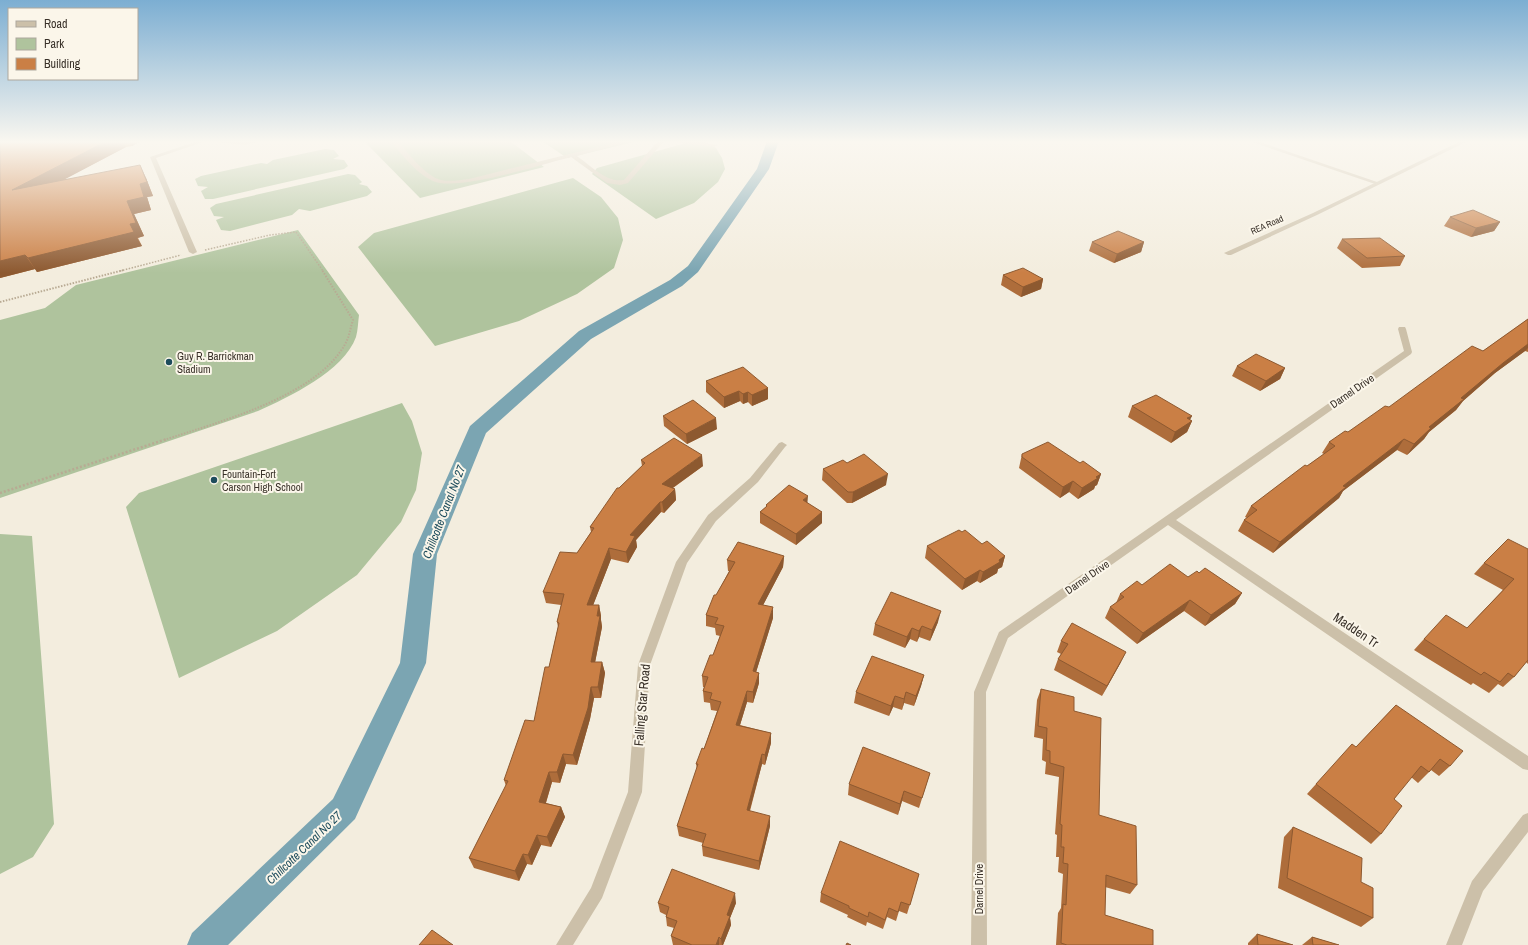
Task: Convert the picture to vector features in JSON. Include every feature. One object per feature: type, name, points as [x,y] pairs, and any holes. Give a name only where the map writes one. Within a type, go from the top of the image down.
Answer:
[{"type":"street","points":[[165,185],[193,252]]},
{"type":"street","name":"REA Road","points":[[1228,253],[1315,214],[1373,185]]},
{"type":"street","name":"Darnel Drive","points":[[978,945],[980,692],[1003,635],[1408,352],[1402,329]]},
{"type":"street","name":"Falling Star Road","points":[[564,945],[597,893],[635,792],[644,665],[682,562],[712,518],[754,480],[782,445]]},
{"type":"street","name":"Madden Tr","points":[[1168,520],[1528,764]]},
{"type":"street","points":[[1454,945],[1477,886],[1528,820]]},
{"type":"path","points":[[0,302],[193,252],[270,235],[296,232],[321,268],[353,320],[348,338],[338,354],[322,371],[300,387],[268,404],[206,426],[0,493]]},
{"type":"green space","points":[[274,185],[213,199],[205,199],[201,191],[208,187],[198,186]]},
{"type":"green space","points":[[299,185],[363,185],[367,186],[372,192],[367,196],[310,211],[299,209],[292,215],[230,231],[221,230],[216,220],[224,217],[214,216],[210,208],[216,204]]},
{"type":"green space","points":[[407,185],[472,185],[420,198]]},
{"type":"green space","points":[[547,185],[583,185],[601,197],[618,218],[623,240],[614,268],[577,294],[519,321],[435,346],[358,247],[374,233]]},
{"type":"green space","points":[[608,185],[714,185],[694,203],[656,219]]},
{"type":"green space","name":"Guy R. Barrickman Stadium","points":[[298,230],[359,315],[356,337],[350,349],[328,372],[314,382],[258,411],[0,498],[0,320],[45,308],[76,285]]},
{"type":"green space","points":[[402,403],[412,421],[422,453],[416,490],[401,522],[357,575],[277,631],[179,678],[126,507],[139,493]]},
{"type":"green space","points":[[0,534],[32,536],[54,824],[33,857],[0,874]]},
{"type":"building","points":[[0,185],[22,185],[12,190],[37,185],[140,185],[144,197],[127,201],[136,223],[130,224],[134,232],[28,258],[25,255],[0,261]]},
{"type":"building","points":[[1473,210],[1500,222],[1476,228],[1450,217]]},
{"type":"building","points":[[1118,231],[1144,242],[1117,254],[1092,242]]},
{"type":"building","points":[[1380,238],[1405,256],[1367,258],[1342,239]]},
{"type":"building","points":[[1023,268],[1043,279],[1023,287],[1003,275]]},
{"type":"building","points":[[1528,319],[1528,344],[1461,398],[1464,399],[1429,427],[1431,428],[1414,444],[1404,439],[1343,486],[1346,487],[1280,542],[1244,520],[1257,510],[1251,506],[1305,465],[1307,466],[1335,446],[1329,442],[1345,431],[1348,432],[1385,406],[1389,407],[1472,346],[1483,351]]},
{"type":"building","points":[[1256,354],[1285,368],[1266,381],[1237,366]]},
{"type":"building","points":[[743,367],[768,388],[752,395],[748,392],[743,394],[739,391],[724,397],[706,381]]},
{"type":"building","points":[[1156,395],[1192,416],[1187,418],[1192,421],[1175,432],[1132,406]]},
{"type":"building","points":[[693,400],[716,418],[686,434],[663,416]]},
{"type":"building","points":[[674,438],[702,455],[662,484],[675,489],[662,502],[660,502],[630,535],[635,536],[626,552],[609,548],[587,605],[599,605],[597,616],[600,616],[591,662],[602,662],[598,687],[591,687],[588,708],[573,755],[563,754],[557,772],[549,772],[539,802],[561,807],[547,837],[537,835],[528,855],[523,854],[515,871],[469,858],[508,781],[504,780],[525,720],[534,721],[545,667],[549,667],[559,623],[557,622],[564,594],[543,592],[560,552],[577,553],[594,528],[590,527],[617,488],[619,488],[645,463],[641,460]]},
{"type":"building","points":[[1048,442],[1080,463],[1083,461],[1101,474],[1096,477],[1098,478],[1082,488],[1073,481],[1063,487],[1022,457],[1022,454]]},
{"type":"building","points":[[864,454],[888,474],[853,492],[848,492],[823,469],[843,460],[847,463]]},
{"type":"building","points":[[789,485],[808,496],[803,500],[822,512],[796,534],[760,512]]},
{"type":"building","points":[[959,530],[962,532],[965,530],[982,544],[987,541],[1005,556],[999,560],[1000,562],[983,572],[980,570],[965,579],[927,546]]},
{"type":"building","points":[[1508,539],[1528,549],[1528,660],[1514,677],[1508,673],[1500,682],[1484,672],[1481,675],[1424,639],[1446,615],[1467,628],[1514,579],[1484,563]]},
{"type":"building","points":[[738,542],[784,556],[758,604],[773,607],[753,671],[759,673],[753,692],[747,691],[736,725],[771,733],[765,755],[762,754],[747,810],[770,816],[759,861],[702,846],[706,834],[677,826],[698,764],[696,764],[702,748],[704,749],[721,702],[710,699],[712,693],[703,691],[708,677],[702,676],[710,655],[713,655],[724,626],[715,624],[718,618],[706,615],[714,595],[716,595],[735,562],[727,560]]},
{"type":"building","points":[[1170,564],[1188,577],[1197,571],[1199,573],[1205,568],[1242,593],[1211,615],[1190,600],[1143,633],[1110,607],[1124,597],[1120,594],[1137,581],[1142,585]]},
{"type":"building","points":[[891,592],[941,611],[932,630],[922,626],[919,631],[912,628],[907,637],[875,624]]},
{"type":"building","points":[[1072,623],[1126,652],[1107,686],[1058,659],[1068,644],[1061,641]]},
{"type":"building","points":[[872,656],[924,675],[916,696],[906,692],[904,699],[895,696],[891,706],[856,692]]},
{"type":"building","points":[[1041,689],[1074,697],[1074,711],[1101,718],[1099,815],[1136,826],[1137,885],[1106,875],[1105,915],[1153,930],[1153,945],[1067,945],[1061,943],[1063,904],[1066,905],[1068,864],[1063,863],[1064,847],[1061,847],[1062,825],[1060,824],[1064,767],[1050,763],[1050,751],[1046,750],[1047,728],[1038,726]]},
{"type":"building","points":[[1396,705],[1463,751],[1450,766],[1440,759],[1429,772],[1421,766],[1394,799],[1402,806],[1381,834],[1316,784],[1352,744],[1356,747]]},
{"type":"building","points":[[863,747],[930,773],[922,798],[904,791],[900,804],[849,784]]},
{"type":"building","points":[[1293,827],[1362,858],[1361,882],[1373,888],[1373,918],[1287,878]]},
{"type":"building","points":[[840,841],[919,874],[910,905],[901,902],[898,912],[889,908],[885,920],[869,912],[868,917],[821,893]]},
{"type":"building","points":[[672,869],[735,893],[727,915],[730,916],[721,939],[719,937],[716,945],[692,945],[671,936],[677,921],[666,917],[669,907],[658,903]]},
{"type":"building","points":[[432,930],[453,945],[419,945]]},
{"type":"building","points":[[1257,934],[1293,945],[1258,945]]},
{"type":"building","points":[[1312,937],[1339,945],[1313,945]]},
{"type":"waterway","name":"Chillcotte Canal No 27","points":[[204,945],[344,809],[413,663],[425,554],[477,430],[585,335],[676,283],[693,269],[752,185]]},
{"type":"place","name":"Guy R. Barrickman Stadium","points":[[169,362]]},
{"type":"place","name":"Fountain-Fort Carson High School","points":[[214,480]]}]
